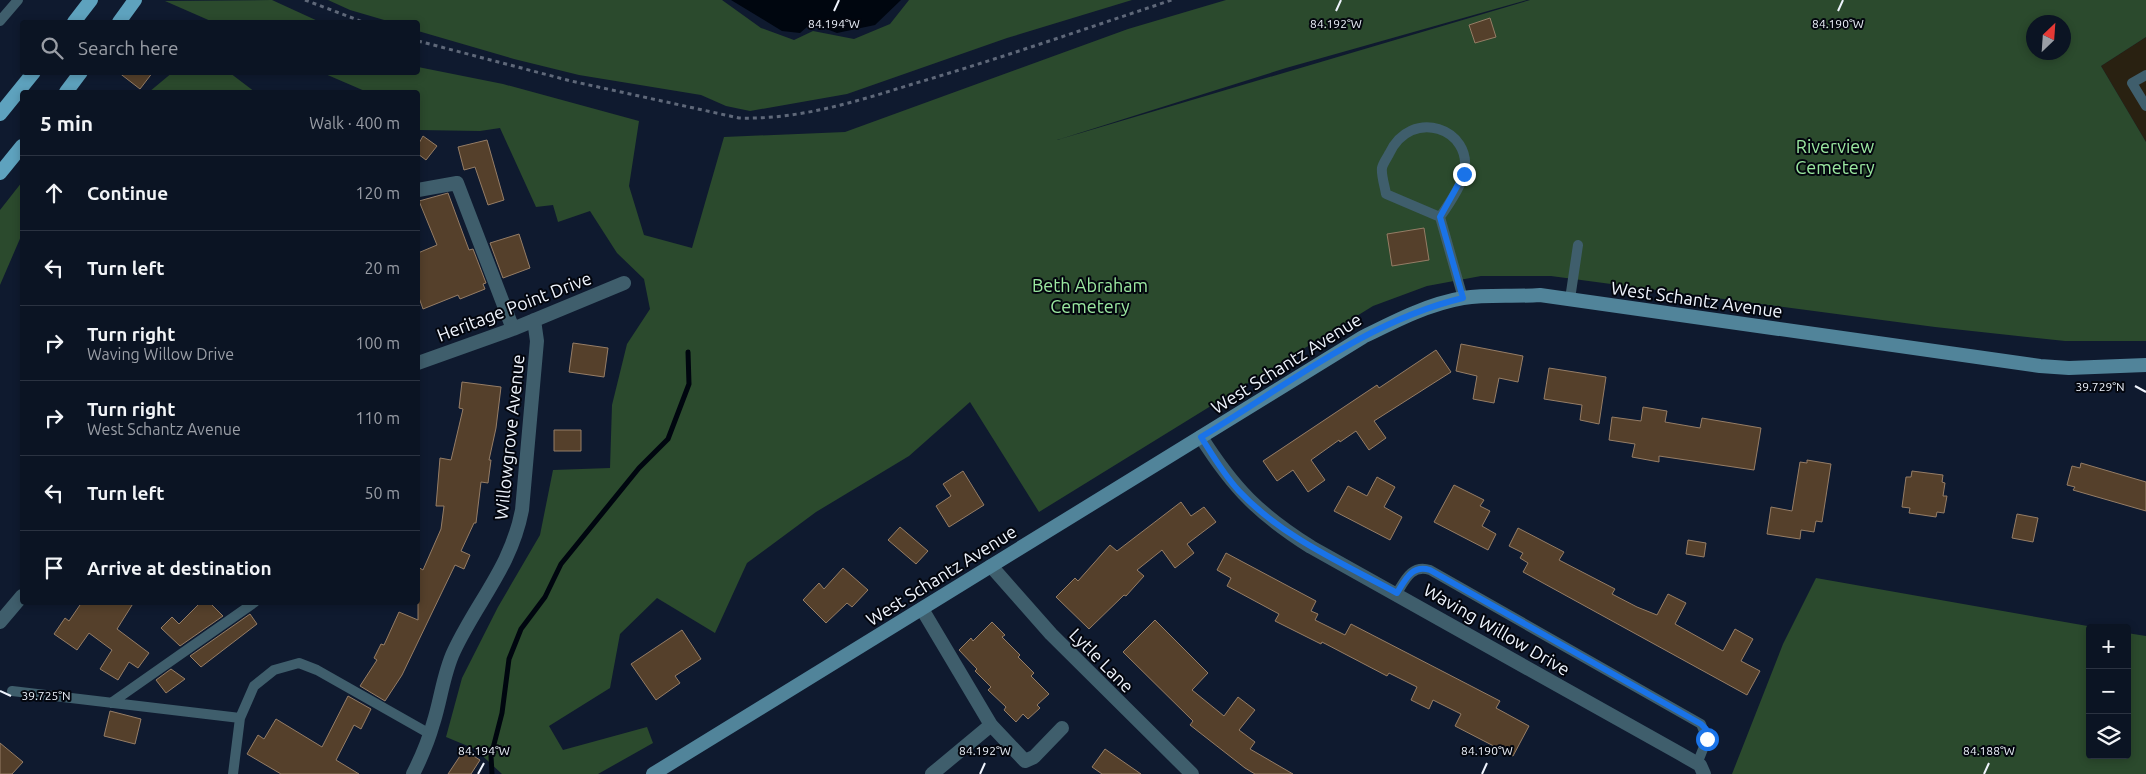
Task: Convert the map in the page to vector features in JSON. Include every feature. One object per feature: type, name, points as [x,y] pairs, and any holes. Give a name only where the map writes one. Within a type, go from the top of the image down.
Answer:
[{"type":"main road","points":[[76,20],[91,0]]},
{"type":"main road","points":[[121,20],[136,0]]},
{"type":"main road","points":[[0,114],[32,75]]},
{"type":"main road","points":[[68,90],[79,75]]},
{"type":"main road","points":[[0,174],[20,149]]},
{"type":"main road","name":"West Schantz Avenue","points":[[653,774],[1363,337],[1402,317],[1463,298],[1500,295],[1540,295],[2040,366],[2070,368],[2146,365]]},
{"type":"street","points":[[420,190],[457,184],[513,329]]},
{"type":"street","name":"Heritage Point Drive","points":[[420,362],[513,329],[624,283]]},
{"type":"street","name":"Willowgrove Avenue","points":[[413,774],[430,734],[446,671],[454,651],[512,550],[518,530],[523,500],[536,350],[534,320]]},
{"type":"street","name":"Waving Willow Drive","points":[[1201,437],[1222,471],[1238,490],[1271,521],[1311,547],[1397,593],[1700,769]]},
{"type":"street","name":"Lytle Lane","points":[[991,566],[1050,634],[1192,774]]},
{"type":"street","points":[[0,622],[20,598]]},
{"type":"street","points":[[922,609],[991,725],[1025,761],[1034,757],[1062,728]]},
{"type":"street","points":[[932,774],[991,725]]},
{"type":"lane","points":[[0,21],[18,0]]},
{"type":"lane","points":[[2146,74],[2132,83],[2146,106]]},
{"type":"lane","points":[[1440,217],[1386,194],[1382,168],[1394,142],[1415,127],[1436,127],[1447,132],[1463,150],[1464,174],[1440,217],[1463,298]]},
{"type":"lane","points":[[1570,299],[1578,245]]},
{"type":"lane","points":[[1397,593],[1409,574],[1415,570],[1430,570],[1640,687],[1701,724],[1706,729],[1707,739],[1700,769]]},
{"type":"lane","points":[[111,702],[251,605]]},
{"type":"lane","points":[[233,774],[240,718],[254,686],[274,670],[298,664],[317,670],[430,734]]},
{"type":"lane","points":[[12,691],[240,718]]},
{"type":"path","points":[[305,0],[358,20]]},
{"type":"path","points":[[420,42],[571,81],[738,118],[766,119],[841,106],[961,70],[1172,0]]},
{"type":"shaded area","points":[[731,0],[901,0],[875,25],[837,33],[816,25],[807,27],[800,33],[782,31]]},
{"type":"shaded area","points":[[2146,37],[2146,142],[2101,66]]},
{"type":"green space","points":[[272,0],[316,20],[208,20],[165,1]]},
{"type":"green space","points":[[328,0],[722,0],[761,28],[794,40],[813,31],[854,39],[890,24],[909,0],[1132,0],[1007,38],[847,94],[750,111],[726,106],[701,95],[579,75],[514,59],[420,32],[420,20],[384,20],[350,10]]},
{"type":"green space","points":[[1226,0],[1527,0],[1286,68],[1057,140],[1530,0],[2146,0],[2146,37],[2101,66],[2146,142],[2146,341],[2065,341],[1935,327],[1551,276],[1481,276],[1427,286],[1373,306],[1039,512],[970,402],[909,456],[816,512],[747,563],[715,633],[657,598],[620,634],[610,688],[549,726],[563,750],[647,727],[653,743],[598,774],[502,774],[475,749],[446,737],[462,678],[498,607],[540,535],[553,470],[610,468],[612,405],[627,344],[650,309],[644,279],[617,253],[590,211],[558,222],[553,205],[536,207],[500,128],[480,131],[420,130],[420,90],[362,90],[328,75],[420,75],[420,67],[503,84],[639,121],[629,186],[644,235],[692,248],[724,137],[845,132],[1128,29]]},
{"type":"green space","points":[[169,75],[233,75],[252,90],[151,90]]},
{"type":"green space","points":[[20,185],[20,239],[0,285],[0,210]]},
{"type":"green space","points":[[1816,578],[2086,626],[2086,759],[2131,759],[2131,634],[2146,636],[2146,774],[1732,774],[1783,644]]},
{"type":"building","points":[[1490,18],[1496,37],[1475,43],[1469,25]]},
{"type":"building","points":[[122,75],[151,75],[140,89]]},
{"type":"building","points":[[423,136],[437,146],[426,160],[420,156],[420,141]]},
{"type":"building","points":[[487,140],[504,200],[488,205],[475,167],[464,170],[458,147]]},
{"type":"building","points":[[448,193],[469,250],[473,249],[486,283],[483,284],[485,289],[460,299],[458,295],[423,309],[420,301],[420,252],[437,245],[420,201]]},
{"type":"building","points":[[1424,228],[1429,260],[1392,266],[1387,234]]},
{"type":"building","points":[[519,234],[530,268],[503,278],[490,243]]},
{"type":"building","points":[[573,343],[608,348],[604,377],[569,372]]},
{"type":"building","points":[[1461,344],[1523,356],[1518,382],[1499,378],[1494,403],[1473,399],[1477,376],[1456,371]]},
{"type":"building","points":[[1436,350],[1451,372],[1374,421],[1386,438],[1369,450],[1356,431],[1340,442],[1339,440],[1311,460],[1325,480],[1308,492],[1293,470],[1277,481],[1263,461],[1377,385],[1379,388]]},
{"type":"building","points":[[1549,368],[1606,377],[1599,424],[1580,420],[1582,405],[1544,399]]},
{"type":"building","points":[[462,382],[501,387],[496,428],[489,460],[491,460],[488,483],[481,482],[476,523],[474,523],[461,551],[470,555],[464,569],[455,565],[402,675],[385,701],[360,686],[377,660],[374,658],[381,644],[384,645],[399,612],[418,620],[420,568],[423,570],[441,529],[444,506],[436,506],[440,458],[451,460],[463,409],[459,408]]},
{"type":"building","points":[[1643,407],[1667,411],[1665,422],[1700,428],[1702,418],[1761,428],[1754,470],[1659,456],[1659,462],[1632,457],[1635,444],[1609,440],[1612,417],[1641,421]]},
{"type":"building","points":[[554,430],[581,430],[581,451],[554,451]]},
{"type":"building","points":[[1807,460],[1831,464],[1822,522],[1816,521],[1814,532],[1801,530],[1800,539],[1767,534],[1771,507],[1792,511],[1800,462],[1807,463]]},
{"type":"building","points":[[2081,463],[2146,482],[2146,511],[2073,490],[2075,487],[2067,485],[2072,466],[2080,468]]},
{"type":"building","points":[[963,471],[984,505],[949,527],[936,506],[951,496],[943,484]]},
{"type":"building","points":[[1912,471],[1943,475],[1942,482],[1945,483],[1943,496],[1947,496],[1944,513],[1937,512],[1936,517],[1909,513],[1910,508],[1902,507],[1906,477],[1911,477]]},
{"type":"building","points":[[1377,477],[1395,487],[1384,507],[1402,517],[1390,540],[1334,511],[1348,486],[1367,496]]},
{"type":"building","points":[[1454,485],[1484,500],[1480,506],[1490,511],[1482,526],[1496,534],[1488,550],[1434,522]]},
{"type":"building","points":[[1181,502],[1191,516],[1204,507],[1216,522],[1187,544],[1194,553],[1175,568],[1162,550],[1137,570],[1144,576],[1126,596],[1124,595],[1089,629],[1056,597],[1075,578],[1078,581],[1110,545],[1117,551]]},
{"type":"building","points":[[2017,514],[2038,518],[2033,542],[2012,538]]},
{"type":"building","points":[[900,527],[928,551],[916,564],[888,540]]},
{"type":"building","points":[[1518,528],[1564,552],[1559,560],[1615,589],[1612,594],[1637,607],[1657,615],[1668,594],[1686,603],[1675,624],[1723,651],[1735,629],[1753,639],[1741,661],[1760,671],[1747,695],[1523,572],[1528,563],[1520,558],[1523,553],[1509,546]]},
{"type":"building","points":[[1688,540],[1706,543],[1704,557],[1686,554]]},
{"type":"building","points":[[1226,553],[1316,601],[1311,611],[1318,614],[1315,620],[1345,635],[1351,624],[1500,701],[1496,708],[1529,726],[1513,756],[1455,726],[1461,714],[1433,700],[1429,709],[1411,700],[1417,687],[1389,673],[1387,676],[1322,642],[1321,644],[1275,621],[1279,614],[1227,586],[1231,578],[1217,570]]},
{"type":"building","points":[[843,568],[868,590],[852,607],[847,603],[826,623],[803,600],[819,583],[824,589]]},
{"type":"building","points":[[80,605],[132,605],[117,629],[149,653],[138,668],[129,662],[118,680],[100,669],[112,650],[89,633],[77,650],[54,634],[65,618],[69,621]]},
{"type":"building","points":[[198,605],[212,605],[223,616],[180,646],[161,628],[172,617],[179,624]]},
{"type":"building","points":[[250,614],[257,624],[201,667],[190,656]]},
{"type":"building","points":[[1155,620],[1208,673],[1192,690],[1224,716],[1238,697],[1255,710],[1239,730],[1255,742],[1250,749],[1293,774],[1255,774],[1245,768],[1190,725],[1193,721],[1123,652]]},
{"type":"building","points":[[992,622],[1005,635],[1002,637],[1020,655],[1018,657],[1034,673],[1031,676],[1049,694],[1037,705],[1040,708],[1028,719],[1023,714],[1016,722],[1004,710],[1006,707],[988,690],[991,687],[975,671],[977,669],[959,650],[971,638],[973,641]]},
{"type":"building","points":[[682,630],[701,659],[675,676],[680,683],[656,700],[631,664]]},
{"type":"building","points":[[171,669],[185,679],[166,693],[156,680]]},
{"type":"building","points":[[348,696],[371,709],[361,729],[354,725],[336,760],[359,774],[281,774],[247,754],[258,735],[264,739],[276,719],[322,747]]},
{"type":"building","points":[[110,711],[141,719],[135,744],[104,736]]},
{"type":"building","points":[[0,743],[23,762],[12,774],[0,774]]},
{"type":"building","points":[[1105,749],[1141,774],[1102,774],[1092,767]]},
{"type":"building","points":[[464,750],[480,760],[471,774],[448,774]]},
{"type":"waterway","points":[[492,774],[491,756],[502,713],[509,659],[521,629],[545,597],[561,564],[639,468],[668,439],[689,384],[688,352]]},
{"type":"route","points":[[1464,174],[1440,217],[1463,298],[1402,317],[1363,337],[1201,437],[1222,471],[1259,511],[1277,526],[1311,547],[1397,593],[1409,574],[1415,570],[1425,568],[1430,570],[1640,687],[1701,724],[1706,729],[1707,739]]},
{"type":"park label","name":"Riverview Cemetery","points":[[1835,156]]},
{"type":"park label","name":"Beth Abraham Cemetery","points":[[1090,295]]}]
